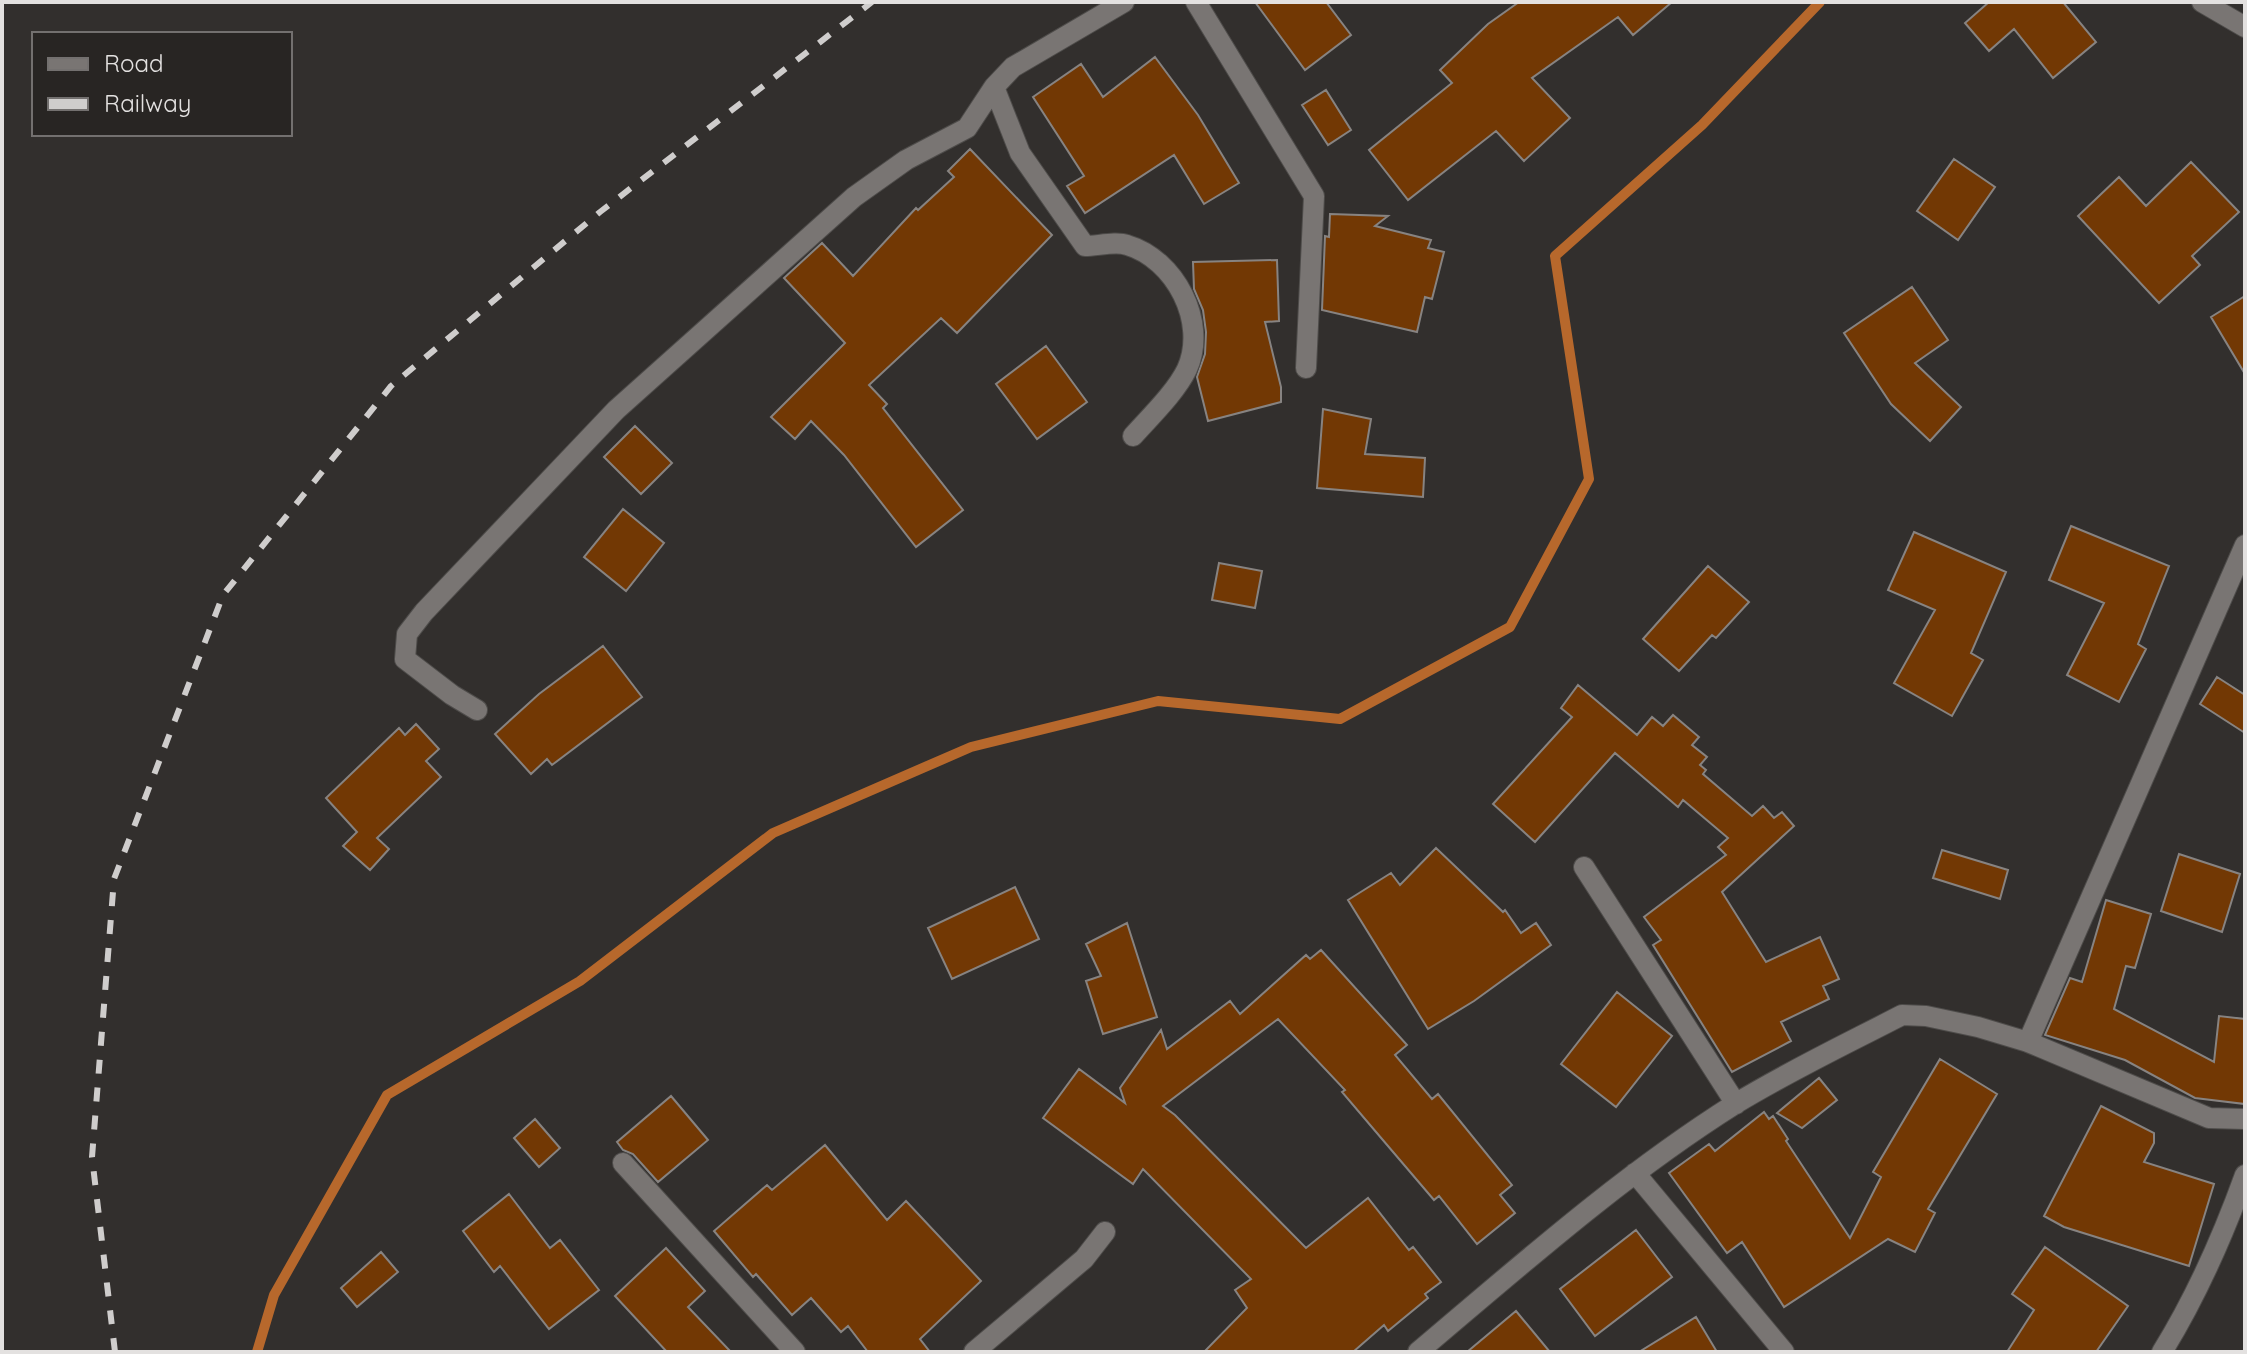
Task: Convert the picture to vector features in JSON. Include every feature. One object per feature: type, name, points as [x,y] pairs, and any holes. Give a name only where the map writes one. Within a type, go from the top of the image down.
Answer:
[{"type":"street","points":[[477,710],[405,659],[407,634],[424,612],[616,410],[854,197],[906,160],[967,128],[994,87],[1013,67],[1124,2]]},
{"type":"street","points":[[1196,2],[1314,196],[1306,368]]},
{"type":"street","points":[[2202,2],[2245,27]]},
{"type":"street","points":[[994,87],[1020,153],[1085,246],[1126,244],[1155,259],[1170,271],[1185,298],[1193,331],[1187,368],[1159,408],[1133,436]]},
{"type":"street","points":[[2028,1042],[2245,545]]},
{"type":"street","points":[[1584,867],[1736,1104]]},
{"type":"street","points":[[1418,1352],[1570,1222],[1635,1173],[1736,1104],[1902,1015],[1952,1021],[2028,1042],[2209,1118],[2245,1119]]},
{"type":"street","points":[[623,1163],[795,1352]]},
{"type":"street","points":[[1635,1173],[1784,1352]]},
{"type":"street","points":[[2162,1352],[2176,1330],[2226,1227],[2245,1175]]},
{"type":"street","points":[[974,1352],[1084,1259],[1105,1232]]},
{"type":"building","points":[[1255,2],[1326,2],[1351,35],[1305,70]]},
{"type":"building","points":[[1519,2],[1672,2],[1633,35],[1618,17],[1532,78],[1570,118],[1524,161],[1496,131],[1408,200],[1369,150],[1452,83],[1440,70],[1488,24]]},
{"type":"building","points":[[1989,2],[2063,2],[2096,42],[2053,78],[2014,29],[1989,51],[1965,23]]},
{"type":"building","points":[[1155,57],[1198,115],[1239,183],[1204,204],[1174,155],[1085,213],[1067,186],[1084,176],[1033,97],[1081,64],[1103,97]]},
{"type":"building","points":[[1326,90],[1351,130],[1328,145],[1302,105]]},
{"type":"building","points":[[970,149],[1052,235],[957,333],[941,318],[869,385],[887,404],[883,408],[963,510],[916,547],[844,455],[811,421],[795,439],[771,417],[845,343],[784,278],[822,243],[853,276],[916,208],[918,210],[954,177],[948,171]]},
{"type":"building","points":[[1954,159],[1995,187],[1958,240],[1917,211]]},
{"type":"building","points":[[2191,162],[2239,212],[2192,256],[2200,265],[2159,303],[2078,216],[2119,177],[2146,206]]},
{"type":"building","points":[[1330,214],[1388,216],[1375,226],[1431,240],[1428,248],[1444,252],[1432,299],[1425,297],[1417,332],[1322,310],[1325,236],[1329,237]]},
{"type":"building","points":[[1277,260],[1279,321],[1265,322],[1281,387],[1281,402],[1208,421],[1197,377],[1205,354],[1206,332],[1203,310],[1194,289],[1193,262]]},
{"type":"building","points":[[1912,287],[1948,340],[1915,363],[1961,407],[1930,441],[1891,404],[1844,333]]},
{"type":"building","points":[[2245,296],[2245,374],[2211,317]]},
{"type":"building","points":[[1046,346],[1087,402],[1037,439],[996,384]]},
{"type":"building","points":[[1323,409],[1371,419],[1365,454],[1425,458],[1423,497],[1317,488]]},
{"type":"building","points":[[635,426],[672,463],[641,494],[604,457]]},
{"type":"building","points":[[623,509],[664,543],[626,591],[584,557]]},
{"type":"building","points":[[2071,526],[2169,566],[2138,644],[2146,649],[2119,702],[2067,675],[2104,603],[2049,580]]},
{"type":"building","points":[[1914,532],[2006,572],[1971,653],[1983,660],[1952,716],[1894,683],[1935,610],[1888,590]]},
{"type":"building","points":[[1219,563],[1262,571],[1255,608],[1212,600]]},
{"type":"building","points":[[1708,566],[1749,602],[1716,638],[1712,635],[1679,671],[1643,639]]},
{"type":"building","points":[[603,646],[642,697],[552,765],[547,759],[531,774],[495,734],[539,694]]},
{"type":"building","points":[[2217,677],[2245,695],[2245,733],[2200,704]]},
{"type":"building","points":[[1578,685],[1637,735],[1652,717],[1663,726],[1673,715],[1699,737],[1692,745],[1707,757],[1700,765],[1706,770],[1703,774],[1752,816],[1763,806],[1774,818],[1782,812],[1794,826],[1722,892],[1766,962],[1820,937],[1839,979],[1823,986],[1829,999],[1781,1022],[1791,1041],[1732,1072],[1653,945],[1661,940],[1644,917],[1726,855],[1718,847],[1728,838],[1683,800],[1678,807],[1615,753],[1535,842],[1493,804],[1572,717],[1561,708]]},
{"type":"building","points":[[416,724],[439,749],[426,761],[441,777],[377,838],[389,849],[370,870],[343,846],[357,832],[326,798],[399,728],[405,735]]},
{"type":"building","points":[[1436,848],[1503,912],[1505,910],[1521,933],[1536,923],[1551,945],[1474,1001],[1428,1029],[1348,900],[1391,873],[1400,885]]},
{"type":"building","points":[[1942,850],[2008,870],[2000,899],[1933,878]]},
{"type":"building","points":[[2179,854],[2240,874],[2222,932],[2161,911]]},
{"type":"building","points":[[1015,887],[1039,939],[952,979],[928,928]]},
{"type":"building","points":[[2106,900],[2151,914],[2135,968],[2126,966],[2114,1009],[2214,1062],[2219,1016],[2245,1019],[2245,1104],[2195,1098],[2125,1060],[2045,1035],[2070,978],[2082,982]]},
{"type":"building","points":[[1127,923],[1157,1017],[1103,1034],[1086,981],[1101,976],[1086,944]]},
{"type":"building","points":[[1321,950],[1407,1045],[1395,1055],[1432,1099],[1438,1094],[1512,1185],[1500,1195],[1515,1213],[1477,1244],[1439,1196],[1434,1200],[1342,1092],[1345,1090],[1278,1019],[1163,1106],[1306,1248],[1368,1198],[1409,1250],[1413,1247],[1441,1282],[1425,1294],[1428,1298],[1388,1331],[1384,1325],[1353,1352],[1204,1352],[1247,1308],[1235,1290],[1251,1279],[1143,1169],[1133,1184],[1043,1118],[1079,1069],[1125,1103],[1120,1088],[1161,1030],[1167,1049],[1230,1001],[1240,1014],[1306,955],[1310,959]]},
{"type":"building","points":[[1617,992],[1672,1036],[1616,1107],[1561,1064]]},
{"type":"building","points":[[1940,1059],[1997,1094],[1928,1209],[1935,1213],[1915,1252],[1888,1239],[1784,1307],[1742,1242],[1727,1253],[1669,1173],[1709,1144],[1715,1151],[1764,1112],[1769,1119],[1773,1116],[1850,1238],[1881,1177],[1873,1172]]},
{"type":"building","points":[[1819,1078],[1837,1100],[1802,1128],[1777,1113]]},
{"type":"building","points":[[671,1096],[708,1140],[658,1182],[633,1154],[623,1150],[617,1142]]},
{"type":"building","points":[[2101,1106],[2154,1133],[2154,1143],[2144,1162],[2214,1184],[2189,1266],[2064,1227],[2044,1216]]},
{"type":"building","points":[[535,1119],[560,1148],[539,1167],[514,1138]]},
{"type":"building","points":[[825,1145],[887,1220],[906,1201],[981,1281],[920,1339],[930,1352],[868,1352],[848,1326],[841,1332],[811,1298],[792,1315],[756,1274],[753,1277],[714,1231],[767,1185],[772,1190]]},
{"type":"building","points":[[509,1194],[550,1248],[560,1240],[599,1290],[549,1329],[500,1266],[494,1272],[463,1231]]},
{"type":"building","points":[[1636,1230],[1672,1277],[1595,1336],[1560,1289]]},
{"type":"building","points":[[2045,1247],[2128,1306],[2096,1352],[2007,1352],[2034,1310],[2012,1294]]},
{"type":"building","points":[[666,1248],[705,1291],[688,1307],[731,1352],[667,1352],[615,1296]]},
{"type":"building","points":[[381,1252],[398,1272],[357,1307],[341,1288]]},
{"type":"building","points":[[1516,1311],[1550,1352],[1467,1352]]},
{"type":"building","points":[[1696,1317],[1717,1352],[1639,1352]]},
{"type":"waterway","points":[[257,1352],[274,1295],[387,1095],[580,981],[773,833],[971,747],[1158,701],[1340,719],[1510,627],[1589,479],[1555,256],[1702,125],[1820,2]]},
{"type":"railway","points":[[115,1352],[92,1157],[114,879],[223,595],[391,386],[600,212],[872,2]]}]
